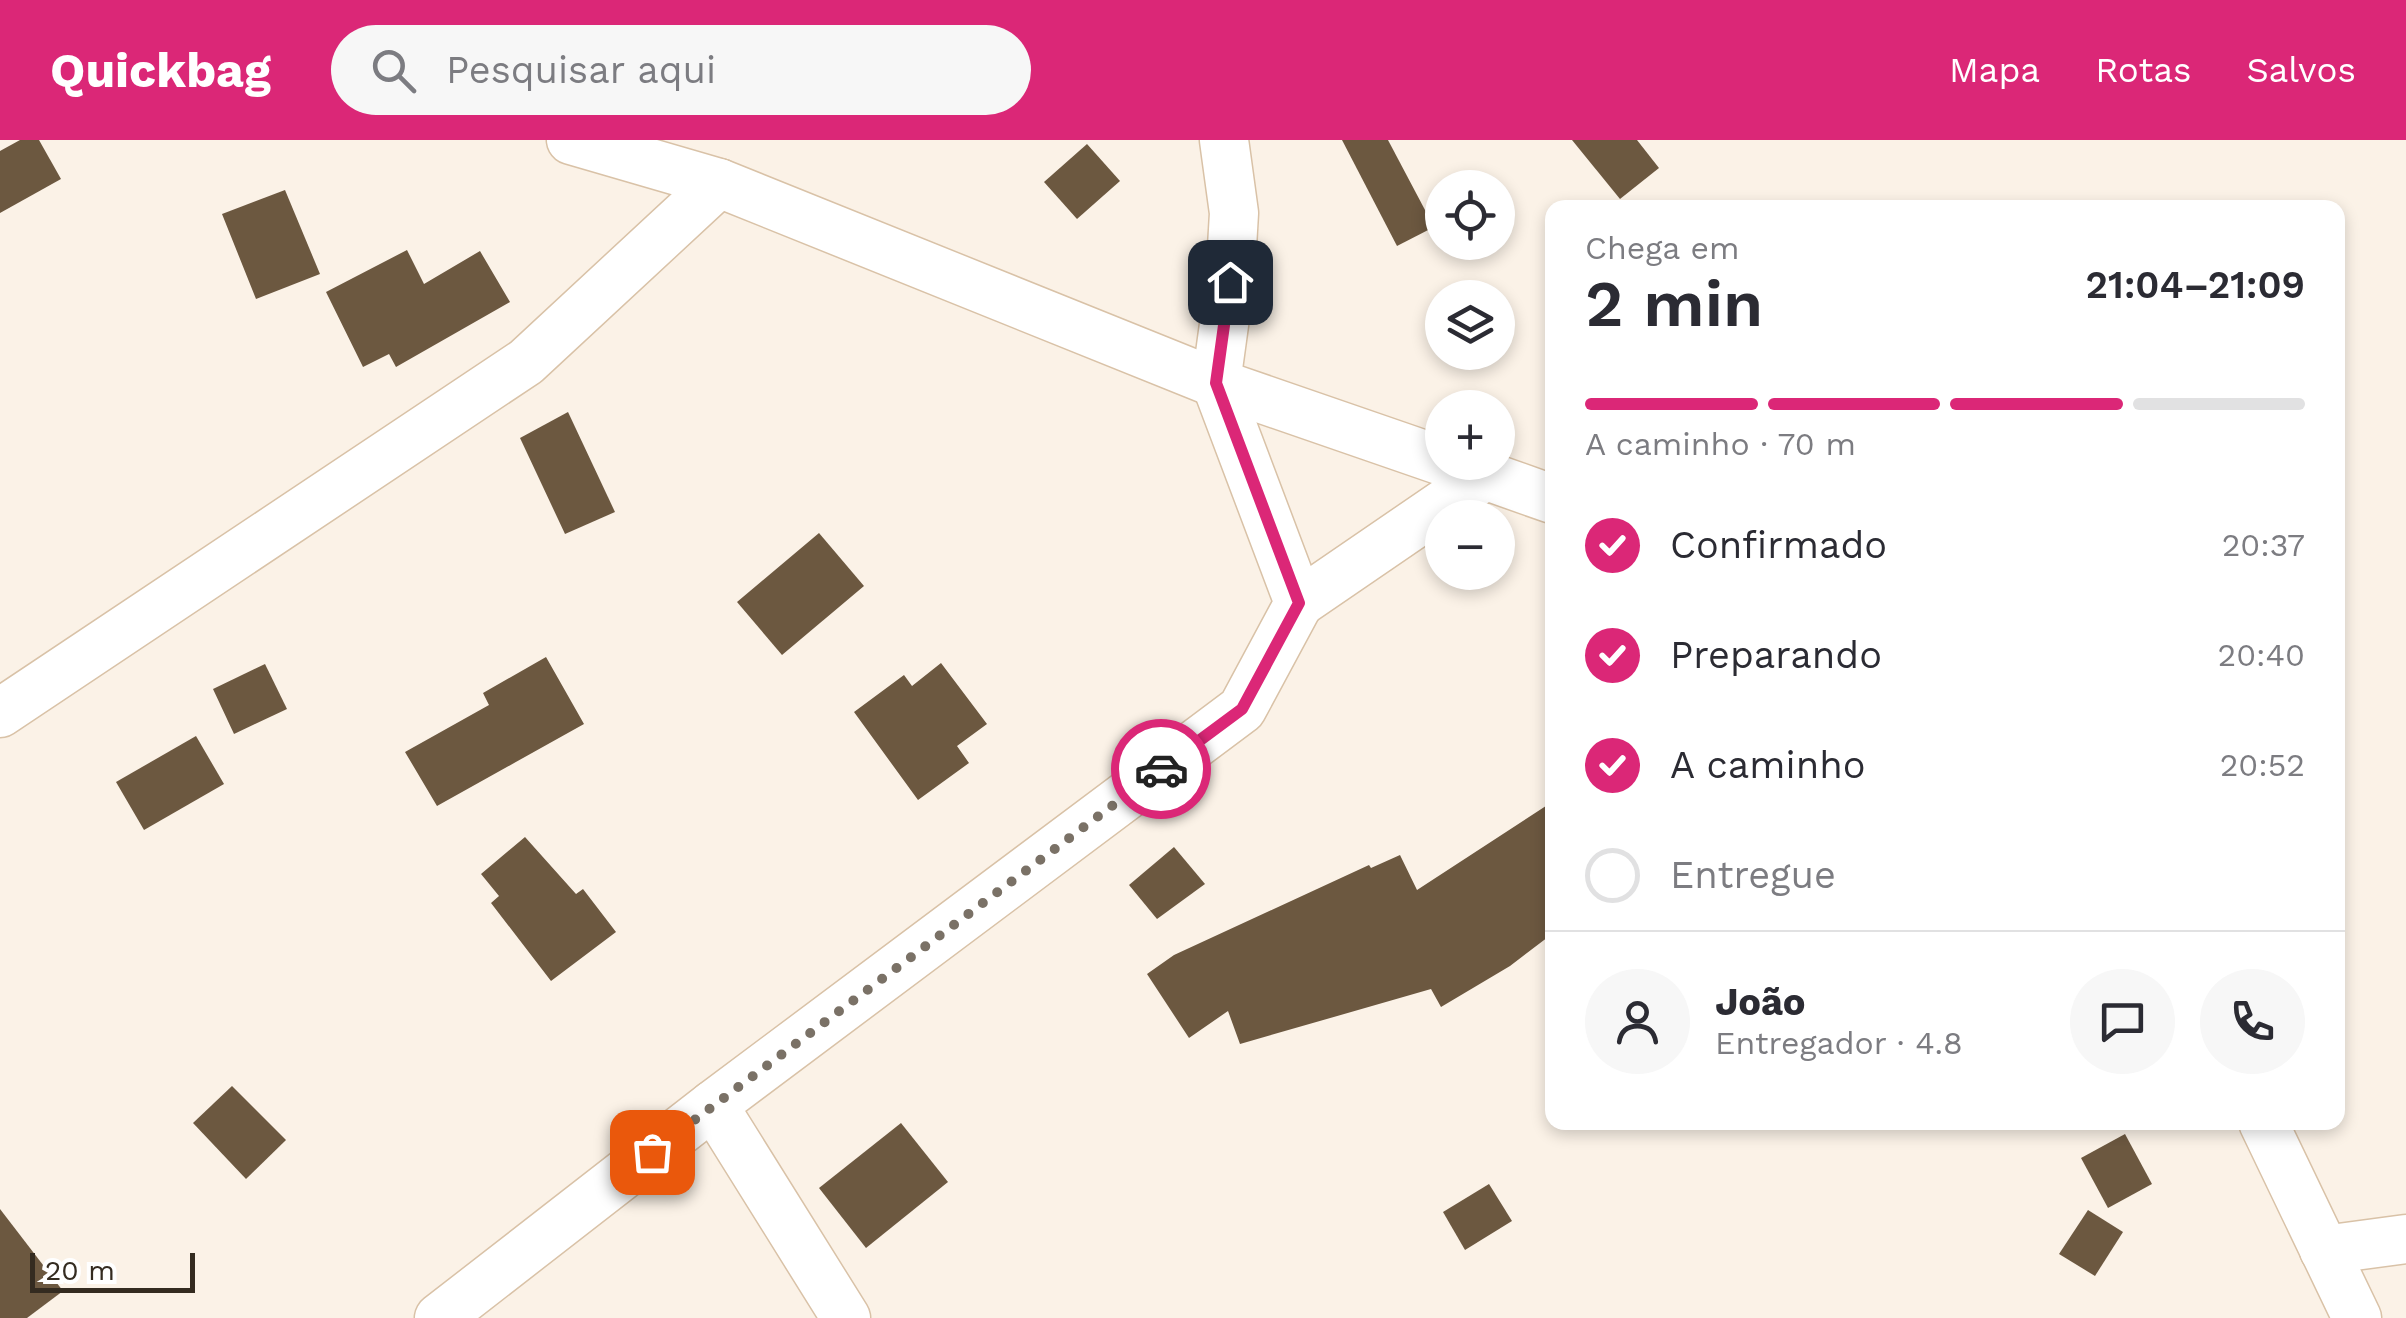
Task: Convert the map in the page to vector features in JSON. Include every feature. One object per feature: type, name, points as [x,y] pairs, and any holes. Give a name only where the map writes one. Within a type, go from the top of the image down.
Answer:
[{"type":"street","points":[[571,140],[719,184],[1216,383],[1425,454]]},
{"type":"street","points":[[1224,140],[1234,213],[1230,282],[1216,383],[1299,603]]},
{"type":"street","points":[[0,713],[526,362],[719,184]]},
{"type":"street","points":[[439,1318],[713,1105],[1242,709],[1299,603],[1443,480]]},
{"type":"street","points":[[1498,480],[1545,497]]},
{"type":"street","points":[[713,1105],[846,1318]]},
{"type":"street","points":[[2267,1130],[2356,1318]]},
{"type":"street","points":[[2324,1250],[2406,1239]]},
{"type":"building","points":[[20,140],[39,140],[61,179],[0,213],[0,151]]},
{"type":"building","points":[[1342,140],[1388,140],[1425,210],[1425,232],[1397,246]]},
{"type":"building","points":[[1572,140],[1637,140],[1659,168],[1620,199]]},
{"type":"building","points":[[1087,144],[1120,181],[1077,219],[1044,182]]},
{"type":"building","points":[[285,190],[320,274],[256,299],[222,214]]},
{"type":"building","points":[[407,250],[424,284],[480,251],[510,302],[396,367],[389,354],[363,367],[326,292]]},
{"type":"building","points":[[568,412],[615,512],[565,534],[520,438]]},
{"type":"building","points":[[819,533],[864,586],[782,655],[737,602]]},
{"type":"building","points":[[546,657],[584,724],[437,806],[405,752],[489,705],[483,693]]},
{"type":"building","points":[[941,663],[987,724],[957,746],[969,763],[918,800],[854,712],[904,675],[912,686]]},
{"type":"building","points":[[265,664],[287,709],[234,734],[213,689]]},
{"type":"building","points":[[196,736],[224,784],[144,830],[116,782]]},
{"type":"building","points":[[1545,807],[1545,939],[1510,966],[1441,1007],[1431,989],[1240,1044],[1228,1011],[1189,1038],[1147,974],[1174,955],[1369,865],[1371,868],[1400,855],[1417,890]]},
{"type":"building","points":[[525,837],[576,894],[583,889],[616,932],[551,981],[491,903],[499,896],[481,874]]},
{"type":"building","points":[[1174,847],[1205,884],[1157,919],[1129,885]]},
{"type":"building","points":[[232,1086],[286,1140],[246,1179],[193,1123]]},
{"type":"building","points":[[901,1123],[948,1182],[866,1248],[819,1188]]},
{"type":"building","points":[[2125,1134],[2152,1184],[2108,1208],[2081,1158]]},
{"type":"building","points":[[1489,1184],[1512,1221],[1465,1250],[1443,1212]]},
{"type":"building","points":[[0,1209],[63,1291],[27,1318],[0,1318]]},
{"type":"building","points":[[2088,1210],[2123,1232],[2095,1276],[2059,1254]]},
{"type":"way so far","points":[[652,1152],[1161,769]]},
{"type":"route","points":[[1161,769],[1242,709],[1299,603],[1216,383],[1230,282]]}]
